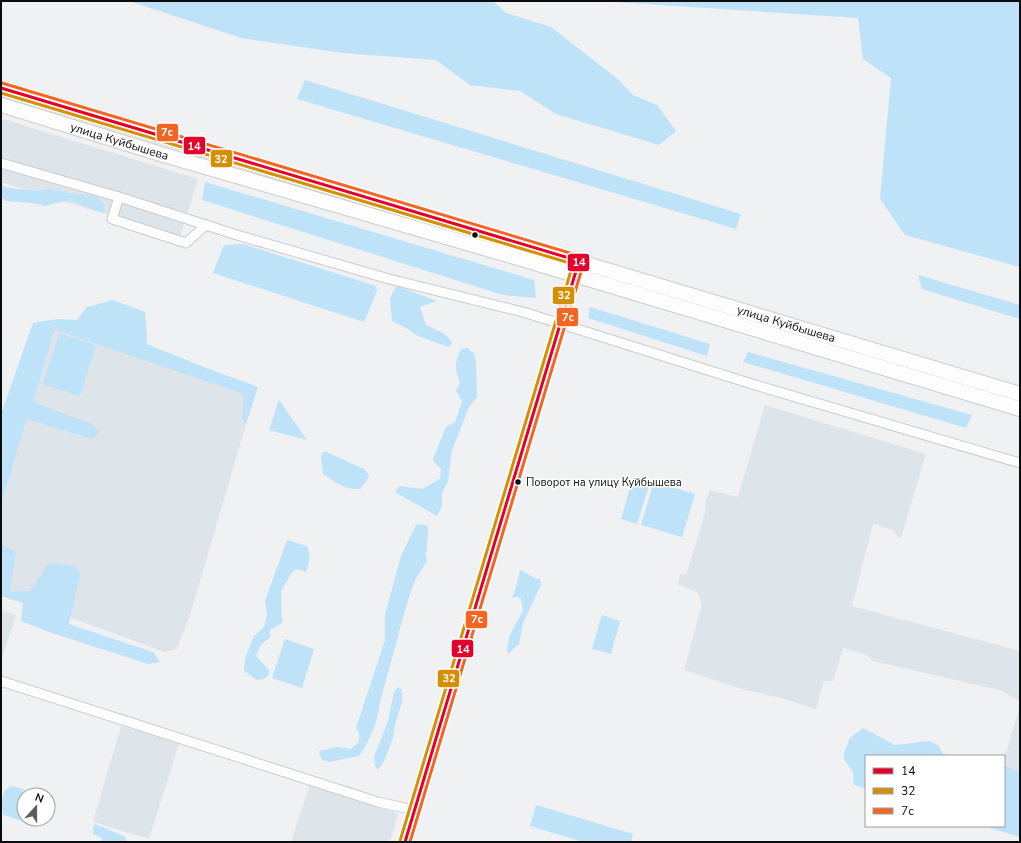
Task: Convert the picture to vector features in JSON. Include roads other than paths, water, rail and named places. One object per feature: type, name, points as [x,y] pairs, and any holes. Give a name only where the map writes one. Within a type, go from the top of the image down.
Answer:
[{"type":"highway","name":"улица Куйбышева","points":[[1,88],[1020,394]]},
{"type":"highway","name":"улица Куйбышева","points":[[1,105],[1020,409]]},
{"type":"main road","points":[[405,842],[579,262]]},
{"type":"street","points":[[1,163],[389,278],[523,312],[752,384],[1020,463]]},
{"type":"street","points":[[119,197],[112,219],[186,243],[206,225]]},
{"type":"street","points":[[1,681],[378,802],[414,810]]},
{"type":"place","name":"Поворот на улицу Куйбышева","points":[[518,482]]}]
